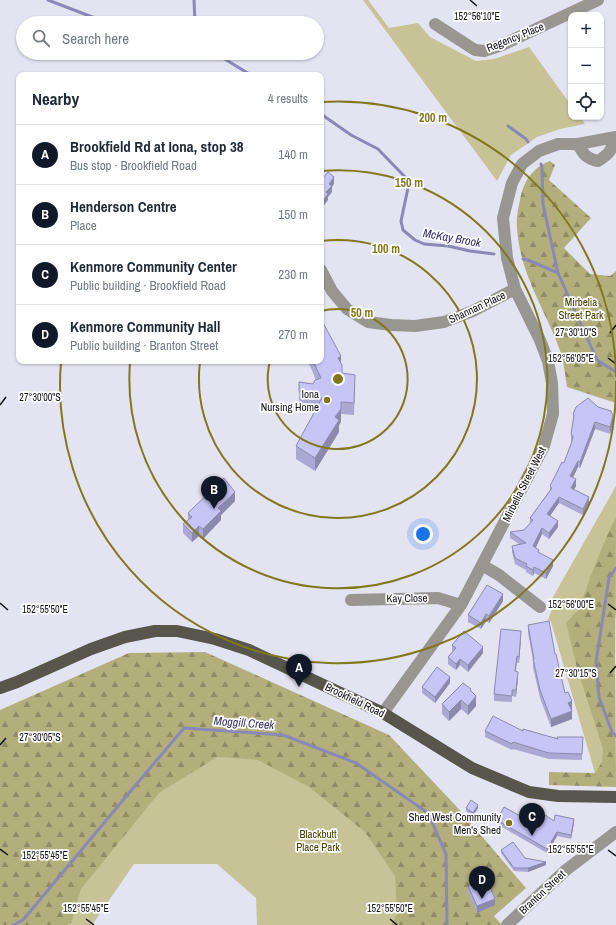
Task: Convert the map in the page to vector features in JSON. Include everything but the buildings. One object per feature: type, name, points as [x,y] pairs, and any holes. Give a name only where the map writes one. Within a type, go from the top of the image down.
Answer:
[{"type":"main road","name":"Brookfield Road","points":[[0,688],[91,649],[125,637],[155,631],[177,632],[215,639],[249,650],[383,713],[472,768],[529,792],[558,796],[616,797]]},
{"type":"street","name":"Regency Place","points":[[435,24],[475,50],[484,51],[502,45],[598,0]]},
{"type":"street","name":"Mirbelia Street West","points":[[383,713],[461,605],[544,446],[553,414],[552,383],[548,361],[540,340],[515,289],[507,258],[503,218],[512,183],[522,164],[538,151],[558,144],[578,144],[615,138]]},
{"type":"street","points":[[578,144],[586,157],[590,160],[598,161],[606,156],[612,149],[615,138]]},
{"type":"street","name":"Shannan Place","points":[[324,276],[332,291],[347,309],[368,322],[391,326],[415,326],[444,322],[473,311],[515,289]]},
{"type":"street","points":[[482,565],[499,575],[540,607]]},
{"type":"street","name":"Kay Close","points":[[351,600],[438,598],[461,605]]},
{"type":"street","name":"Branton Street","points":[[508,924],[566,870],[616,832]]},
{"type":"green space","points":[[363,0],[368,0],[389,28],[418,23],[430,37],[476,61],[494,59],[529,47],[568,101],[568,120],[582,120],[585,124],[560,129],[537,137],[511,155],[497,181]]},
{"type":"green space","name":"Mirbelia Street Park","points":[[550,161],[555,165],[549,180],[591,218],[564,248],[590,274],[610,276],[616,271],[616,403],[567,387],[560,350],[522,259],[517,224],[521,193],[526,181],[534,171]]},
{"type":"green space","points":[[616,486],[616,615],[606,650],[616,770],[595,773],[551,622],[548,620],[553,606],[549,604]]},
{"type":"green space","points":[[616,518],[616,787],[549,785],[549,772],[595,773],[602,762],[603,749],[577,668],[566,623],[579,609],[591,575],[611,526]]},
{"type":"green space","points":[[205,652],[389,735],[456,806],[526,888],[494,916],[502,925],[391,925],[397,915],[395,876],[365,832],[309,787],[258,760],[217,757],[159,793],[81,889],[71,923],[67,925],[0,925],[0,710],[129,653]]},
{"type":"green space","name":"Blackbutt Place Park","points":[[184,728],[283,735],[447,925],[257,925],[256,898],[217,864],[134,864],[92,925],[13,925]]},
{"type":"waterway","name":"McKay Brook","points":[[48,0],[90,16]]},
{"type":"waterway","points":[[194,0],[195,16]]},
{"type":"waterway","name":"McKay Brook","points":[[226,60],[246,72]]},
{"type":"waterway","name":"McKay Brook","points":[[324,116],[351,135],[378,149],[406,178],[408,188],[401,221],[403,230],[415,240],[424,244],[448,246],[494,254]]},
{"type":"waterway","points":[[508,126],[528,142]]},
{"type":"waterway","name":"McKay Brook","points":[[541,164],[543,204],[558,273],[597,360],[616,372]]},
{"type":"waterway","name":"McKay Brook","points":[[523,259],[558,273]]},
{"type":"waterway","name":"McKay Brook","points":[[616,568],[609,578],[596,662],[599,697],[612,732],[616,736]]},
{"type":"waterway","name":"Moggill Creek","points":[[13,925],[23,920],[184,728],[283,735],[356,763],[428,813],[446,854],[447,925]]},
{"type":"place","name":"Iona Nursing Home","points":[[327,400]]},
{"type":"place","name":"Henderson Centre","points":[[214,509]]},
{"type":"place","name":"Brookfield Rd at Iona, stop 38","points":[[299,687]]},
{"type":"place","name":"Shed West Community Men's Shed","points":[[509,823]]},
{"type":"place","name":"Kenmore Community Center","points":[[532,836]]},
{"type":"place","name":"Kenmore Community Hall","points":[[482,899]]}]
